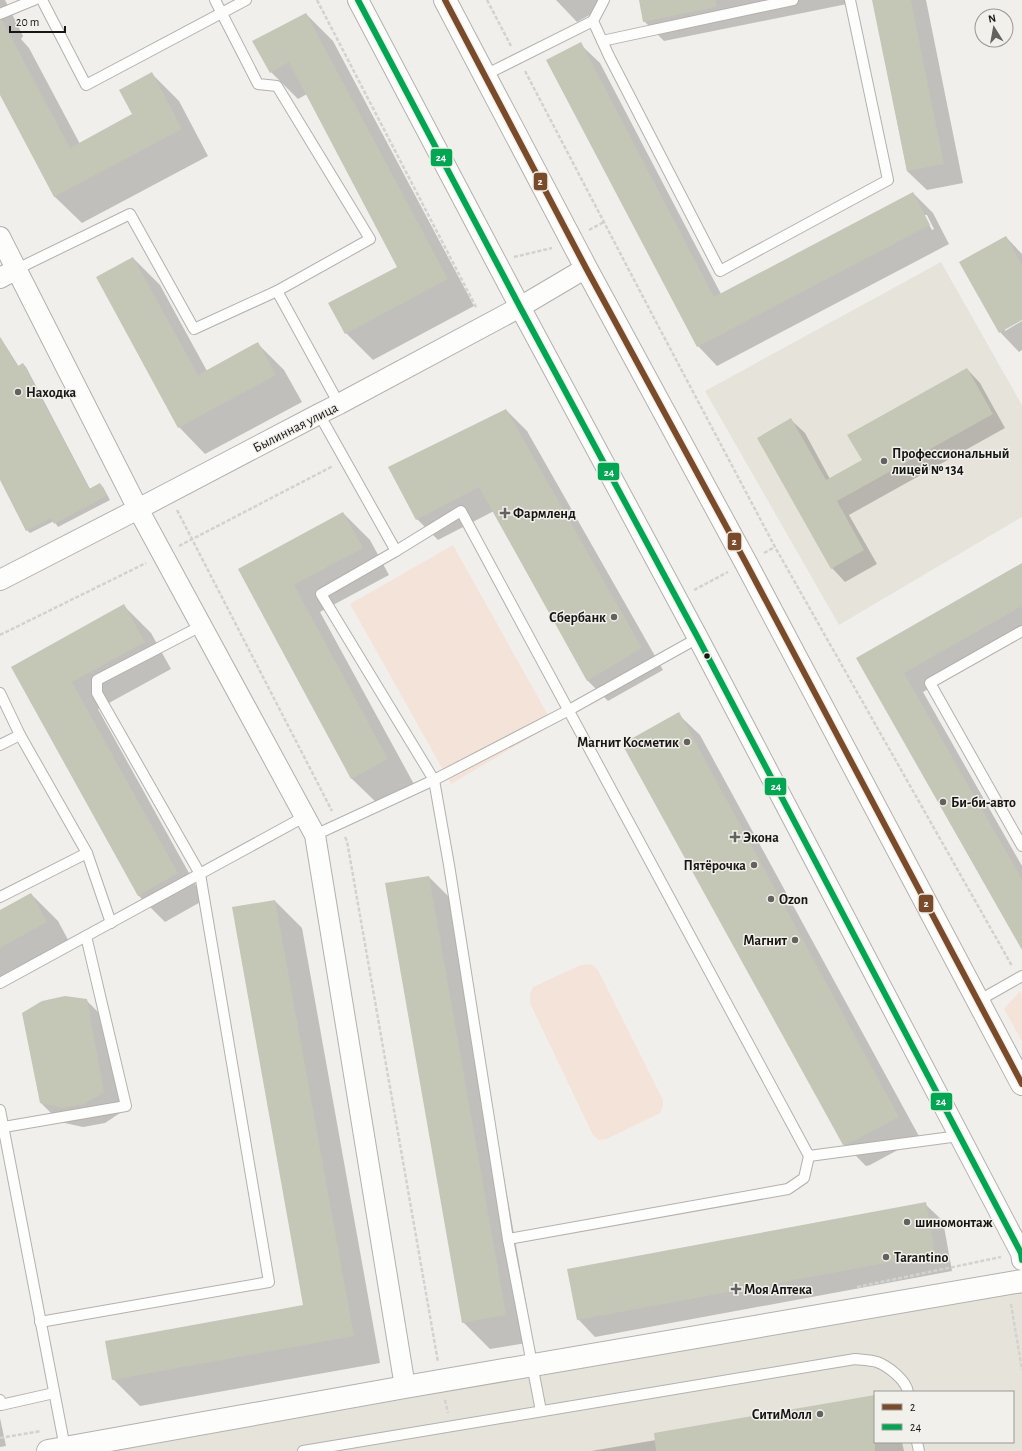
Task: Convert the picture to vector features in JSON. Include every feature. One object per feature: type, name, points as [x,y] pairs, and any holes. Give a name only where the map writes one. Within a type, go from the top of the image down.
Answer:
[{"type":"main road","points":[[445,0],[586,268],[746,563],[1022,1084]]},
{"type":"main road","points":[[56,1449],[405,1387],[1015,1282]]},
{"type":"street","points":[[358,0],[520,307],[677,598],[1021,1252],[1022,1260]]},
{"type":"street","points":[[0,236],[8,273],[138,509],[314,835],[405,1387]]},
{"type":"street","name":"Былинная улица","points":[[0,580],[486,326],[586,268]]},
{"type":"lane","points":[[0,14],[34,0]]},
{"type":"lane","points":[[42,0],[86,85],[246,0]]},
{"type":"lane","points":[[8,273],[130,214],[194,329],[277,291],[370,239],[277,86],[258,84],[215,0]]},
{"type":"lane","points":[[485,75],[593,21],[604,0]]},
{"type":"lane","points":[[602,41],[793,0]]},
{"type":"lane","points":[[593,21],[720,271],[888,180],[850,0]]},
{"type":"lane","points":[[277,291],[339,404]]},
{"type":"lane","points":[[319,414],[396,551]]},
{"type":"lane","points":[[508,1240],[788,1189],[804,1178],[809,1156],[461,511],[396,551],[321,594],[434,780],[508,1240],[541,1411]]},
{"type":"lane","points":[[40,1322],[269,1282],[200,874],[97,693],[98,680],[201,626]]},
{"type":"lane","points":[[1022,631],[930,683],[1022,846]]},
{"type":"lane","points":[[314,835],[434,780],[569,710],[698,638]]},
{"type":"lane","points":[[0,693],[20,735],[87,852],[111,923]]},
{"type":"lane","points":[[0,745],[20,735]]},
{"type":"lane","points":[[0,983],[304,816]]},
{"type":"lane","points":[[0,897],[87,852]]},
{"type":"lane","points":[[4,1127],[126,1106],[86,936]]},
{"type":"lane","points":[[978,1001],[1020,977]]},
{"type":"lane","points":[[0,1110],[54,1394],[56,1449]]},
{"type":"lane","points":[[809,1156],[959,1136]]},
{"type":"lane","points":[[303,1451],[854,1359],[878,1362],[897,1374],[908,1388],[908,1391]]},
{"type":"lane","points":[[0,1400],[1,1405],[54,1394]]},
{"type":"path","points":[[317,0],[486,326]]},
{"type":"path","points":[[487,0],[775,547],[1020,977]]},
{"type":"path","points":[[585,232],[604,222]]},
{"type":"path","points":[[496,262],[555,247]]},
{"type":"path","points":[[764,553],[775,547]]},
{"type":"path","points":[[677,598],[729,572]]},
{"type":"path","points":[[1015,1282],[1018,1344],[1022,1370]]},
{"type":"path","points":[[1018,1344],[1022,1343]]},
{"type":"path","points":[[441,1381],[451,1426]]},
{"type":"shaded area","name":"Профессиональный лицей № 134","points":[[941,262],[1022,405],[1022,517],[839,625],[705,391]]},
{"type":"shaded area","points":[[453,545],[553,724],[451,784],[350,604]]},
{"type":"shaded area","points":[[591,964],[598,970],[663,1100],[663,1107],[660,1113],[607,1139],[599,1140],[593,1135],[530,1003],[530,994],[533,987],[581,965]]},
{"type":"shaded area","points":[[1020,991],[1022,995],[1022,1041],[1004,1009]]},
{"type":"shaded area","points":[[1022,1290],[1022,1451],[110,1451]]},
{"type":"building","points":[[639,0],[716,0],[716,7],[643,22]]},
{"type":"building","points":[[872,0],[911,0],[944,164],[907,171]]},
{"type":"building","points":[[306,13],[448,279],[345,334],[328,303],[397,267],[289,62],[270,73],[252,41]]},
{"type":"building","points":[[0,20],[2,20],[70,148],[132,114],[119,90],[152,72],[182,129],[54,197],[0,95]]},
{"type":"building","points":[[581,42],[714,297],[913,192],[930,225],[697,347],[546,60]]},
{"type":"building","points":[[1006,236],[1022,265],[1022,320],[999,333],[959,262]]},
{"type":"building","points":[[133,257],[198,375],[258,342],[276,375],[178,428],[96,277]]},
{"type":"building","points":[[0,337],[18,366],[23,363],[89,489],[100,483],[107,496],[54,524],[51,518],[26,531],[0,480]]},
{"type":"building","points":[[967,368],[993,414],[837,501],[864,550],[831,569],[757,438],[791,418],[826,480],[862,460],[847,435]]},
{"type":"building","points":[[506,409],[642,648],[587,681],[479,487],[416,520],[388,467]]},
{"type":"building","points":[[343,512],[363,548],[294,585],[388,759],[351,779],[238,569]]},
{"type":"building","points":[[1022,563],[1022,606],[904,673],[1022,879],[1022,950],[856,658]]},
{"type":"building","points":[[124,604],[145,642],[72,682],[178,873],[138,896],[11,667]]},
{"type":"building","points":[[679,712],[899,1117],[848,1144],[843,1145],[622,744]]},
{"type":"building","points":[[429,876],[506,1315],[462,1323],[385,883]]},
{"type":"building","points":[[31,893],[47,922],[0,948],[0,910]]},
{"type":"building","points":[[275,900],[354,1336],[112,1380],[105,1341],[303,1305],[232,907]]},
{"type":"building","points":[[65,996],[87,999],[104,1092],[85,1104],[63,1108],[40,1103],[22,1013],[42,1001]]},
{"type":"building","points":[[926,1202],[935,1254],[577,1320],[567,1269]]},
{"type":"building","name":"СитиМолл","points":[[874,1395],[875,1451],[656,1451],[654,1433]]},
{"type":"transit line","name":"24","points":[[358,0],[520,307],[698,638],[1021,1253],[1022,1260]]},
{"type":"transit line","name":"2","points":[[445,0],[586,268],[746,563],[1022,1084]]},
{"type":"place","name":"Находка","points":[[18,392]]},
{"type":"place","name":"Профессиональный лицей № 134","points":[[884,461]]},
{"type":"place","name":"Фармленд","points":[[505,513]]},
{"type":"place","name":"Сбербанк","points":[[614,617]]},
{"type":"place","name":"Магнит Косметик","points":[[687,742]]},
{"type":"place","name":"Би-би-авто","points":[[943,802]]},
{"type":"place","name":"Экона","points":[[735,837]]},
{"type":"place","name":"Пятёрочка","points":[[754,865]]},
{"type":"place","name":"Ozon","points":[[771,899]]},
{"type":"place","name":"Магнит","points":[[795,940]]},
{"type":"place","name":"шиномонтаж","points":[[907,1222]]},
{"type":"place","name":"Tarantino","points":[[886,1257]]},
{"type":"place","name":"Моя Аптека","points":[[736,1289]]},
{"type":"place","name":"СитиМолл","points":[[820,1414]]}]
